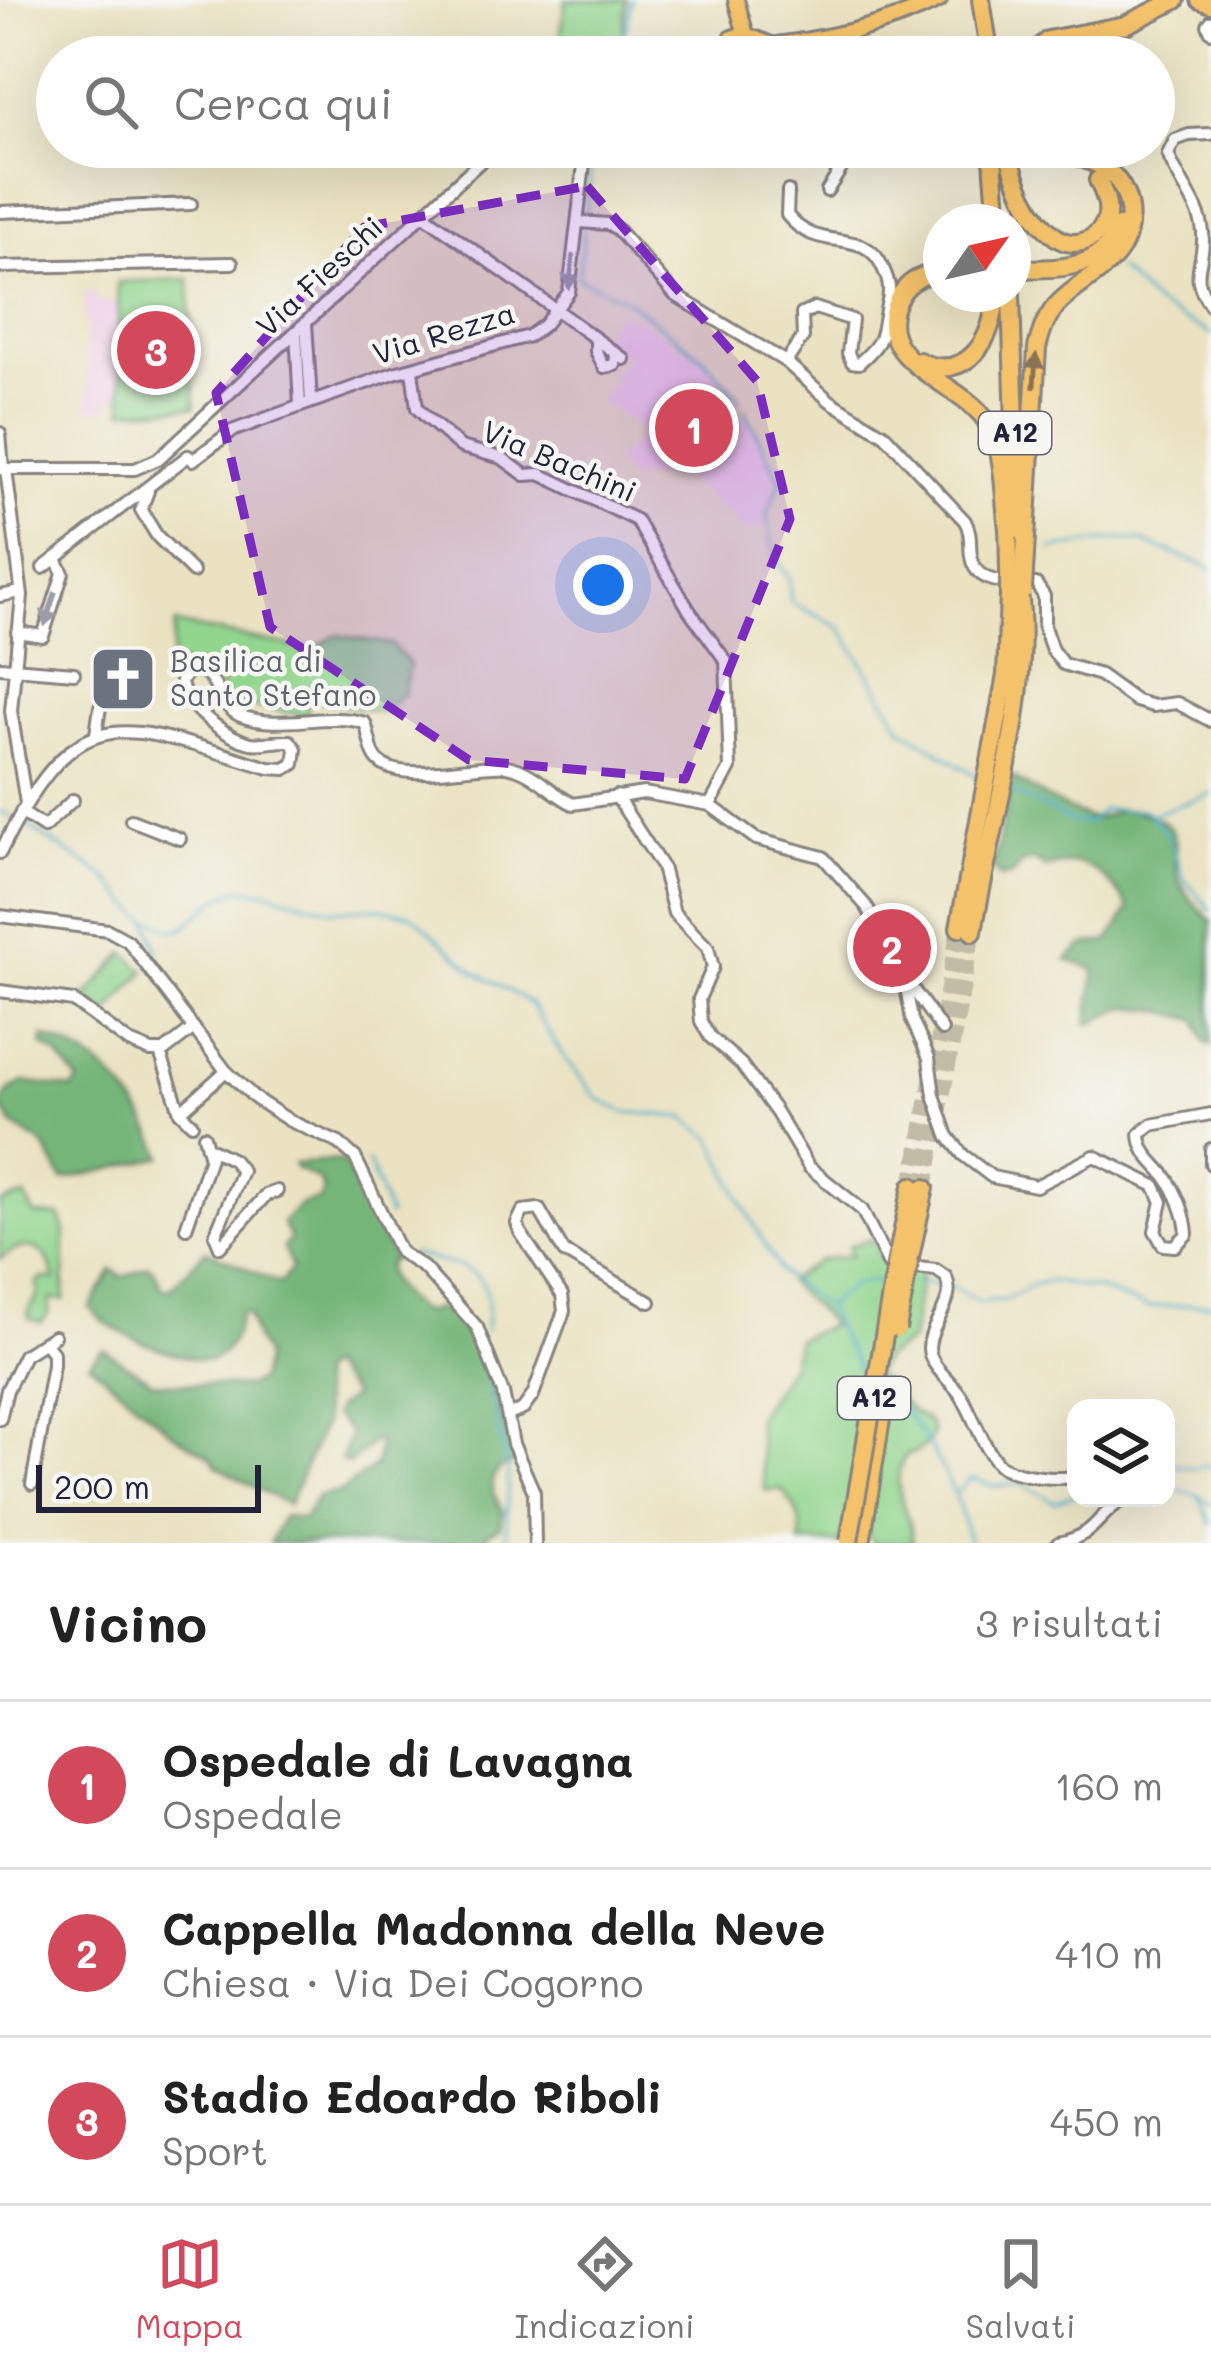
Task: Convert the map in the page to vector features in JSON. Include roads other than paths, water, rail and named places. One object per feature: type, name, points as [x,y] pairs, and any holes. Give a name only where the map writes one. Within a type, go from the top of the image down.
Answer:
[{"type":"highway","points":[[971,0],[976,36]]},
{"type":"highway","points":[[981,0],[987,36]]},
{"type":"highway","points":[[1070,36],[1125,26],[1176,0]]},
{"type":"highway","points":[[1200,0],[1211,4]]},
{"type":"highway","points":[[996,168],[996,204]]},
{"type":"highway","points":[[1001,168],[1006,204]]},
{"type":"highway","points":[[1008,168],[1052,235],[1065,242],[1092,239],[1102,228],[1108,212],[1098,180]]},
{"type":"highway","points":[[1031,268],[1085,263],[1106,249],[1116,235],[1120,208],[1113,191],[1085,168]]},
{"type":"highway","points":[[1018,585],[1036,348],[1044,322],[1068,294],[1115,257],[1126,240],[1130,221],[1128,200],[1118,181],[1103,168]]},
{"type":"highway","points":[[923,278],[908,283],[893,315],[892,329],[906,357],[986,420],[998,449],[1008,529]]},
{"type":"highway","points":[[893,315],[908,353],[925,364],[951,368],[984,345],[995,312]]},
{"type":"highway","name":"A12","points":[[999,312],[1008,529],[1018,585]]},
{"type":"highway","name":"A12","points":[[966,930],[975,875],[1009,745],[1018,585],[1011,312]]},
{"type":"highway","name":"A12","points":[[853,1542],[919,1187]]},
{"type":"main road","points":[[735,0],[739,36]]},
{"type":"main road","points":[[826,36],[889,24],[939,0]]},
{"type":"street","points":[[1211,21],[1211,32]]},
{"type":"street","points":[[1175,140],[1211,134]]},
{"type":"street","name":"Via Fieschi","points":[[135,469],[158,459],[473,168]]},
{"type":"street","name":"Via Rezza","points":[[43,568],[188,456],[193,460],[232,430],[529,336],[569,292],[584,168]]},
{"type":"street","points":[[827,191],[842,168]]},
{"type":"street","points":[[1175,168],[1201,223],[1204,237],[1196,272],[1198,286],[1211,306]]},
{"type":"street","points":[[787,362],[803,337],[802,314],[815,308],[852,320],[848,353],[852,362],[859,363],[884,335],[890,295],[881,262],[871,249],[859,242],[826,241],[795,226],[787,215],[788,191]]},
{"type":"street","points":[[0,212],[191,204]]},
{"type":"street","points":[[423,214],[620,357]]},
{"type":"street","points":[[580,222],[617,229],[674,295],[787,362],[830,400],[909,456],[965,520],[977,571],[995,582],[1036,584],[1044,596],[1044,627],[1063,664],[1100,675],[1136,701],[1153,706],[1177,703],[1211,721]]},
{"type":"street","points":[[0,267],[232,263]]},
{"type":"street","points":[[301,327],[305,404]]},
{"type":"street","name":"Via Bachini","points":[[412,370],[417,408],[452,441],[502,458],[524,475],[540,474],[609,504],[636,520],[649,538],[689,610],[726,661],[730,768],[710,805]]},
{"type":"street","points":[[0,433],[21,592],[17,632],[6,667],[19,816]]},
{"type":"street","points":[[176,442],[188,456]]},
{"type":"street","points":[[3,469],[135,469],[150,488],[141,510],[157,536],[193,572]]},
{"type":"street","points":[[17,632],[43,636],[63,573],[56,559]]},
{"type":"street","points":[[0,577],[19,576]]},
{"type":"street","points":[[0,596],[21,592]]},
{"type":"street","points":[[6,667],[74,673]]},
{"type":"street","points":[[0,853],[50,767],[96,734],[180,739],[269,768],[285,770],[294,764],[296,749],[290,741],[254,744],[231,735],[187,698],[181,682],[194,669],[210,676],[220,700],[240,716],[293,723],[351,718],[364,722],[373,756],[404,772],[503,766],[526,771],[573,804],[644,793],[710,805],[756,839],[823,856],[867,907],[905,987],[948,1136],[992,1178],[1036,1186],[1094,1156],[1155,1186],[1162,1202],[1155,1231],[1163,1245],[1175,1246],[1187,1234],[1186,1221],[1166,1178],[1140,1144],[1140,1135],[1151,1125],[1211,1114]]},
{"type":"street","points":[[96,734],[100,707]]},
{"type":"street","points":[[616,796],[662,867],[674,913],[708,948],[713,967],[699,999],[701,1021],[710,1037],[752,1080],[809,1167],[862,1210],[889,1265],[936,1270],[949,1282],[929,1347],[933,1361],[962,1396],[993,1458],[1010,1469],[1067,1478]]},
{"type":"street","points":[[0,819],[19,816],[44,827],[73,800]]},
{"type":"street","points":[[131,820],[179,839]]},
{"type":"street","points":[[0,916],[108,930],[128,941],[226,1071],[272,1112],[339,1143],[355,1157],[400,1252],[424,1268],[477,1327],[537,1504],[535,1543]]},
{"type":"street","points":[[891,965],[909,979],[942,1030]]},
{"type":"street","points":[[0,991],[74,1001],[129,1042],[160,1052]]},
{"type":"street","points":[[160,1052],[194,1028]]},
{"type":"street","points":[[160,1052],[180,1112],[192,1124]]},
{"type":"street","points":[[180,1112],[226,1071]]},
{"type":"street","points":[[186,1228],[210,1158],[206,1142],[242,1171],[215,1235],[220,1247],[266,1195],[277,1191]]},
{"type":"street","points":[[1211,1149],[1211,1165]]},
{"type":"street","points":[[508,1414],[529,1404],[564,1311],[562,1295],[520,1232],[517,1222],[523,1211],[538,1210],[564,1252],[650,1302]]},
{"type":"street","points":[[0,1419],[3,1387],[24,1354],[49,1340],[53,1365],[32,1484]]},
{"type":"street","points":[[1058,1543],[1089,1534],[1110,1507]]},
{"type":"waterway","points":[[625,36],[632,0]]},
{"type":"waterway","points":[[586,215],[591,168]]},
{"type":"waterway","points":[[584,229],[578,278],[627,300],[701,356],[740,398]]},
{"type":"waterway","points":[[1118,269],[1156,305],[1211,334]]},
{"type":"waterway","points":[[745,410],[781,481],[767,516],[776,560],[789,578],[791,602],[841,628],[902,728],[981,779]]},
{"type":"waterway","points":[[1052,549],[1116,539],[1141,541],[1211,568]]},
{"type":"waterway","points":[[1007,789],[1073,822],[1088,823],[1103,809],[1143,810],[1170,838],[1184,879],[1211,910]]},
{"type":"waterway","points":[[1151,815],[1211,794]]},
{"type":"waterway","points":[[0,811],[15,819]]},
{"type":"waterway","points":[[23,823],[106,877],[140,915],[173,930],[182,929],[219,898],[240,889],[333,910],[380,908],[412,915],[474,971],[530,1003],[561,1053],[598,1099],[625,1112],[683,1117],[713,1139],[781,1273],[825,1307],[861,1374],[871,1382]]},
{"type":"waterway","points":[[148,920],[158,952]]},
{"type":"waterway","points":[[368,1162],[389,1216]]},
{"type":"waterway","points":[[412,1254],[461,1267],[481,1281],[488,1309],[485,1331]]},
{"type":"waterway","points":[[827,1305],[853,1285],[887,1280]]},
{"type":"waterway","points":[[951,1286],[978,1302],[1006,1300],[1050,1281],[1100,1290],[1147,1307],[1211,1304]]},
{"type":"waterway","points":[[915,1282],[941,1285]]},
{"type":"waterway","points":[[484,1358],[508,1472],[506,1543]]},
{"type":"waterway","points":[[893,1398],[941,1466],[969,1543]]},
{"type":"waterway","points":[[1175,1465],[1211,1466]]},
{"type":"waterway","points":[[955,1493],[972,1478],[994,1486],[1022,1484],[1055,1502],[1067,1497]]},
{"type":"waterway","points":[[1175,1490],[1198,1495],[1211,1504]]},
{"type":"waterway","points":[[1199,1496],[1211,1524]]},
{"type":"tunnel","points":[[912,1186],[959,928]]},
{"type":"tunnel","points":[[925,1188],[973,932]]},
{"type":"place","name":"Stadio Edoardo Riboli","points":[[156,350]]},
{"type":"place","name":"Ospedale di Lavagna","points":[[694,428]]},
{"type":"place","name":"Basilica di Santo Stefano","points":[[123,679]]},
{"type":"place","name":"Cappella Madonna della Neve","points":[[892,948]]}]
